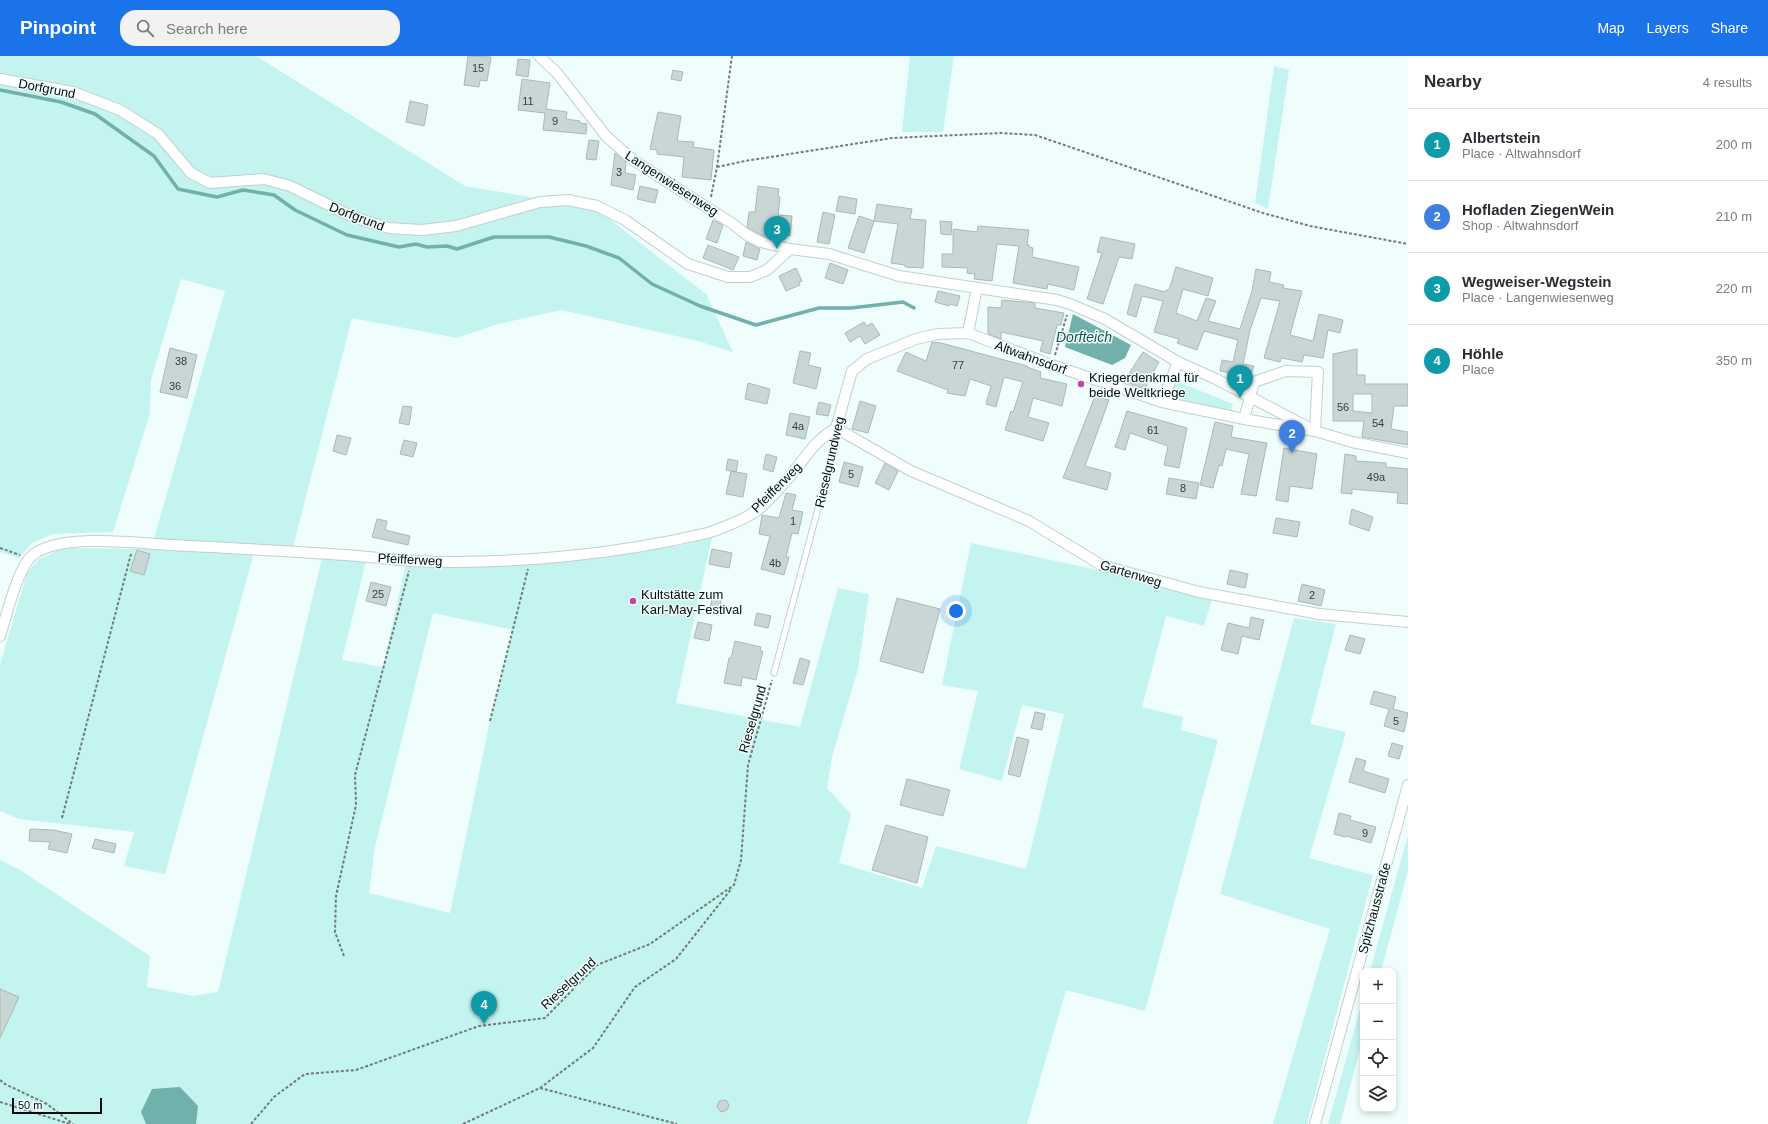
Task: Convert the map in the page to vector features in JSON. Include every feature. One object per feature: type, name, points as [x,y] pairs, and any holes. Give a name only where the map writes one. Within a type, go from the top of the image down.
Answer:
[{"type":"street","name":"Langenwiesenweg","points":[[539,56],[558,73],[606,136],[633,160],[733,224],[747,235],[761,242],[790,249]]},
{"type":"street","name":"Dorfgrund","points":[[0,79],[73,92],[120,110],[158,134],[191,173],[210,183],[264,179],[290,186],[353,217],[389,228],[422,230],[456,226],[540,202],[568,200],[597,206],[625,220],[688,264],[728,277],[750,277],[767,270],[790,249]]},
{"type":"street","name":"Altwahnsdorf","points":[[790,249],[829,254],[899,276],[1070,304],[1105,319],[1178,362],[1216,379],[1315,431]]},
{"type":"street","points":[[968,334],[977,288]]},
{"type":"street","name":"Rieselgrundweg","points":[[836,428],[852,371],[866,359],[916,339],[938,334],[968,334]]},
{"type":"street","name":"Altwahnsdorf","points":[[968,334],[1052,365],[1162,402],[1244,419],[1315,431],[1352,442],[1408,453]]},
{"type":"street","points":[[1162,402],[1178,362]]},
{"type":"street","points":[[1244,419],[1254,382],[1261,378],[1286,371],[1318,372],[1315,431]]},
{"type":"street","name":"Pfeifferweg","points":[[28,558],[52,545],[74,541],[259,549],[412,561],[486,562],[576,555],[662,543],[711,532],[754,513],[792,474],[822,436],[836,428]]},
{"type":"street","name":"Gartenweg","points":[[836,428],[911,471],[1028,521],[1101,565],[1199,592],[1229,598],[1320,614],[1408,622]]},
{"type":"street","points":[[0,636],[22,569],[28,558]]},
{"type":"street","name":"Spitzhausstraße","points":[[1316,1124],[1408,785]]},
{"type":"lane","name":"Rieselgrundweg","points":[[774,673],[830,464],[836,428]]},
{"type":"path","points":[[708,208],[717,167],[732,56]]},
{"type":"path","points":[[717,167],[892,138],[1001,133],[1035,135],[1263,213],[1310,226],[1408,244]]},
{"type":"path","points":[[1052,365],[1070,304]]},
{"type":"path","points":[[62,818],[134,543]]},
{"type":"path","points":[[0,548],[28,558]]},
{"type":"path","points":[[490,721],[531,558]]},
{"type":"path","points":[[344,956],[335,932],[336,896],[356,805],[355,776],[412,561]]},
{"type":"path","name":"Rieselgrund","points":[[251,1124],[274,1097],[305,1074],[356,1070],[479,1026],[545,1018],[597,965],[650,944],[734,885],[741,860],[748,765],[774,673]]},
{"type":"path","points":[[463,1124],[540,1088],[593,1048],[635,987],[676,959],[734,885]]},
{"type":"path","points":[[0,1080],[5,1084],[47,1104],[73,1124]]},
{"type":"path","points":[[540,1088],[677,1124]]},
{"type":"path","points":[[0,1102],[70,1124]]},
{"type":"shaded area","points":[[0,56],[256,56],[465,186],[595,208],[706,294],[733,352],[698,341],[562,310],[498,324],[457,338],[352,318],[291,555],[254,553],[165,874],[124,866],[134,832],[19,819],[0,811],[0,665],[27,573],[39,559],[63,548],[151,549],[225,291],[181,279],[151,380],[150,413],[113,532],[53,534],[32,543],[19,558],[0,552]]},
{"type":"shaded area","points":[[910,56],[954,56],[943,132],[902,132]]},
{"type":"shaded area","points":[[1274,66],[1289,70],[1268,209],[1255,203]]},
{"type":"shaded area","points":[[1176,381],[1233,404],[1231,413],[1170,399]]},
{"type":"shaded area","points":[[712,537],[676,703],[800,727],[838,588],[869,594],[858,669],[832,757],[827,788],[851,814],[839,863],[922,888],[936,846],[1026,869],[1064,714],[1022,705],[1002,781],[959,769],[978,691],[942,685],[971,543],[1102,571],[1212,599],[1204,626],[1166,616],[1142,707],[1183,717],[1181,730],[1218,740],[1145,1011],[1066,990],[1027,1124],[0,1124],[0,860],[20,870],[150,956],[147,987],[193,996],[218,992],[322,558],[366,561],[342,660],[383,667],[406,564],[445,566],[528,565],[679,546]],"holes":[[[433,613],[513,630],[490,721],[450,913],[369,893],[375,847]]]},
{"type":"shaded area","points":[[1294,618],[1336,624],[1310,724],[1346,732],[1309,858],[1373,875],[1307,1124],[1273,1124],[1330,929],[1220,894]]},
{"type":"shaded area","points":[[1408,835],[1408,871],[1382,968],[1371,968]]},
{"type":"shaded area","points":[[1360,1009],[1360,1049],[1340,1124],[1328,1124]]},
{"type":"water","name":"Dorfteich","points":[[1073,314],[1131,345],[1125,358],[1112,365],[1065,347]]},
{"type":"water","points":[[180,1087],[198,1106],[196,1124],[146,1124],[141,1112],[152,1089]]},
{"type":"building","points":[[468,56],[491,57],[487,81],[480,80],[479,87],[464,85]]},
{"type":"building","points":[[518,59],[530,60],[528,77],[516,75]]},
{"type":"building","points":[[673,70],[683,72],[681,81],[671,79]]},
{"type":"building","points":[[522,79],[550,83],[546,109],[567,112],[566,119],[580,121],[580,123],[587,124],[586,134],[543,130],[545,113],[518,110]]},
{"type":"building","points":[[410,101],[428,105],[424,126],[406,122]]},
{"type":"building","points":[[658,112],[681,116],[677,141],[694,142],[693,147],[714,150],[711,180],[682,177],[684,157],[657,154],[657,150],[650,149]]},
{"type":"building","points":[[589,140],[599,141],[596,160],[586,159]]},
{"type":"building","points":[[615,153],[626,162],[625,173],[636,175],[633,190],[611,185]]},
{"type":"building","points":[[640,186],[658,190],[655,203],[637,199]]},
{"type":"building","points":[[758,186],[779,189],[778,196],[780,197],[778,215],[792,216],[790,236],[769,232],[768,236],[763,236],[747,227],[749,212],[755,212]]},
{"type":"building","points":[[839,196],[857,199],[855,214],[836,211]]},
{"type":"building","points":[[877,204],[912,209],[910,219],[926,220],[923,268],[905,267],[905,265],[891,263],[898,224],[874,221]]},
{"type":"building","points":[[823,212],[835,215],[829,244],[817,242]]},
{"type":"building","points":[[859,216],[874,221],[864,253],[848,248]]},
{"type":"building","points":[[713,220],[723,225],[717,243],[706,239]]},
{"type":"building","points":[[940,221],[952,222],[951,235],[941,234]]},
{"type":"building","points":[[978,226],[1029,230],[1027,245],[1033,248],[1032,257],[1079,267],[1074,290],[1048,284],[1047,289],[1013,283],[1019,246],[997,244],[992,281],[974,279],[975,274],[967,273],[968,268],[942,267],[942,254],[953,254],[953,229],[977,232]]},
{"type":"building","points":[[1101,237],[1135,244],[1132,259],[1119,257],[1103,304],[1087,299],[1102,253],[1097,252]]},
{"type":"building","points":[[746,242],[760,249],[757,260],[743,256]]},
{"type":"building","points":[[708,245],[739,257],[733,270],[703,258]]},
{"type":"building","points":[[830,263],[848,270],[843,284],[825,278]]},
{"type":"building","points":[[1176,267],[1213,278],[1208,296],[1183,289],[1176,313],[1197,321],[1206,298],[1216,301],[1208,321],[1240,329],[1252,291],[1256,269],[1271,272],[1269,282],[1284,285],[1283,288],[1302,291],[1290,335],[1313,341],[1319,314],[1343,320],[1340,333],[1328,330],[1323,358],[1304,355],[1302,362],[1281,358],[1280,362],[1264,358],[1280,301],[1261,298],[1250,330],[1243,364],[1254,366],[1246,387],[1244,387],[1237,383],[1240,375],[1220,371],[1222,360],[1233,362],[1238,340],[1204,331],[1197,350],[1177,343],[1179,339],[1154,332],[1163,301],[1142,296],[1136,317],[1127,314],[1135,284],[1165,292],[1166,290],[1169,290]]},
{"type":"building","points":[[796,268],[802,281],[799,282],[800,285],[786,291],[779,276]]},
{"type":"building","points":[[938,291],[960,296],[957,306],[950,304],[949,306],[935,302]]},
{"type":"building","points":[[1002,300],[1035,303],[1035,308],[1064,313],[1061,325],[1057,325],[1050,354],[1040,351],[1043,341],[1001,332],[1001,339],[988,334],[988,307],[1001,308]]},
{"type":"building","points":[[864,322],[867,326],[872,323],[880,335],[865,344],[860,336],[850,342],[845,333]]},
{"type":"building","points":[[932,342],[941,343],[1027,366],[1041,372],[1040,378],[1067,384],[1062,406],[1033,398],[1028,417],[1049,423],[1043,441],[1005,430],[1023,382],[1004,377],[996,407],[986,404],[991,386],[970,379],[965,396],[947,393],[948,390],[897,371],[906,352],[926,361]]},
{"type":"building","points":[[170,348],[197,355],[187,398],[160,392]]},
{"type":"building","points":[[1357,349],[1357,375],[1365,375],[1365,384],[1408,384],[1408,406],[1394,406],[1391,429],[1408,432],[1408,445],[1362,437],[1364,421],[1333,421],[1333,354]],"holes":[[[1353,394],[1372,394],[1372,413],[1353,411]]]},
{"type":"building","points":[[800,351],[811,353],[808,365],[821,368],[816,389],[793,383]]},
{"type":"building","points":[[1143,352],[1159,362],[1145,389],[1126,382],[1130,372]]},
{"type":"building","points":[[748,383],[770,389],[767,404],[745,399]]},
{"type":"building","points":[[1095,396],[1109,400],[1085,466],[1111,473],[1107,490],[1063,478]]},
{"type":"building","points":[[860,401],[876,406],[868,433],[852,429]]},
{"type":"building","points":[[819,402],[831,405],[828,416],[816,414]]},
{"type":"building","points":[[403,406],[412,407],[409,425],[399,423]]},
{"type":"building","points":[[1127,411],[1187,428],[1179,468],[1164,465],[1168,446],[1130,433],[1125,450],[1115,447]]},
{"type":"building","points":[[790,413],[810,417],[805,439],[786,435]]},
{"type":"building","points":[[1215,422],[1233,426],[1231,437],[1267,443],[1256,496],[1241,494],[1249,454],[1226,449],[1222,466],[1219,465],[1213,488],[1200,485]]},
{"type":"building","points":[[337,435],[351,438],[346,455],[333,451]]},
{"type":"building","points":[[404,440],[417,443],[413,457],[400,454]]},
{"type":"building","points":[[1284,448],[1317,454],[1312,489],[1290,486],[1288,502],[1276,500]]},
{"type":"building","points":[[766,454],[777,457],[773,472],[763,469]]},
{"type":"building","points":[[1345,454],[1356,456],[1356,461],[1386,463],[1386,467],[1408,469],[1408,504],[1397,503],[1398,493],[1352,489],[1352,494],[1341,493]]},
{"type":"building","points":[[728,459],[738,461],[736,472],[726,470]]},
{"type":"building","points":[[844,462],[863,467],[858,487],[839,482]]},
{"type":"building","points":[[885,463],[898,471],[889,490],[875,483]]},
{"type":"building","points":[[731,471],[747,474],[743,497],[726,494]]},
{"type":"building","points":[[1169,478],[1199,483],[1196,499],[1166,494]]},
{"type":"building","points":[[786,493],[796,495],[792,510],[803,512],[798,534],[792,533],[786,557],[789,557],[784,575],[761,569],[770,536],[759,534],[762,515],[779,518]]},
{"type":"building","points":[[1352,509],[1373,517],[1369,531],[1349,524]]},
{"type":"building","points":[[1276,518],[1300,522],[1297,537],[1273,533]]},
{"type":"building","points":[[377,519],[387,521],[385,530],[410,536],[408,545],[372,537]]},
{"type":"building","points":[[712,549],[732,553],[729,568],[709,564]]},
{"type":"building","points":[[137,550],[150,554],[144,575],[130,571]]},
{"type":"building","points":[[1230,570],[1248,574],[1245,588],[1227,584]]},
{"type":"building","points":[[371,582],[391,587],[386,606],[366,601]]},
{"type":"building","points":[[1302,584],[1325,590],[1321,606],[1298,601]]},
{"type":"building","points":[[712,598],[721,600],[719,615],[709,614]]},
{"type":"building","points":[[897,598],[940,609],[923,673],[880,661]]},
{"type":"building","points":[[757,613],[771,616],[768,628],[754,625]]},
{"type":"building","points":[[1251,617],[1264,620],[1259,640],[1242,636],[1238,654],[1221,650],[1228,623],[1249,628]]},
{"type":"building","points":[[698,622],[712,625],[709,641],[694,638]]},
{"type":"building","points":[[1350,635],[1365,639],[1360,654],[1345,650]]},
{"type":"building","points":[[735,641],[761,647],[760,651],[763,651],[756,680],[742,677],[741,686],[724,683],[729,658],[731,658]]},
{"type":"building","points":[[800,658],[810,661],[803,685],[793,683]]},
{"type":"building","points":[[1374,691],[1396,697],[1393,709],[1408,713],[1404,732],[1384,726],[1389,709],[1370,704]]},
{"type":"building","points":[[1035,712],[1045,714],[1042,730],[1031,728]]},
{"type":"building","points":[[1017,737],[1029,740],[1020,777],[1008,774]]},
{"type":"building","points":[[1392,743],[1403,746],[1399,759],[1388,756]]},
{"type":"building","points":[[1356,758],[1366,761],[1363,771],[1389,779],[1385,793],[1349,782]]},
{"type":"building","points":[[907,779],[950,790],[943,816],[900,805]]},
{"type":"building","points":[[1339,813],[1351,816],[1350,820],[1376,827],[1371,843],[1334,834]]},
{"type":"building","points":[[886,825],[928,837],[917,883],[872,870]]},
{"type":"building","points":[[30,829],[53,830],[72,834],[67,853],[48,849],[50,842],[29,841]]},
{"type":"building","points":[[95,839],[116,844],[114,853],[92,848]]},
{"type":"building","points":[[0,989],[19,997],[0,1038]]},
{"type":"building","points":[[726,1100],[729,1105],[727,1110],[721,1112],[717,1107],[719,1101]]},
{"type":"waterway","points":[[0,90],[61,102],[95,114],[154,156],[178,189],[217,197],[243,190],[274,195],[295,210],[347,235],[399,247],[416,244],[427,247],[447,246],[457,249],[494,237],[549,237],[586,246],[619,258],[652,284],[700,306],[756,325],[819,308],[851,308],[903,302],[914,308]]},
{"type":"place","name":"Wegweiser-Wegstein","points":[[777,249]]},
{"type":"place","name":"Kriegerdenkmal für beide Weltkriege","points":[[1081,384]]},
{"type":"place","name":"Albertstein","points":[[1240,398]]},
{"type":"place","name":"Hofladen ZiegenWein","points":[[1292,453]]},
{"type":"place","name":"Kultstätte zum Karl-May-Festival","points":[[633,601]]},
{"type":"place","name":"Höhle","points":[[484,1024]]}]
